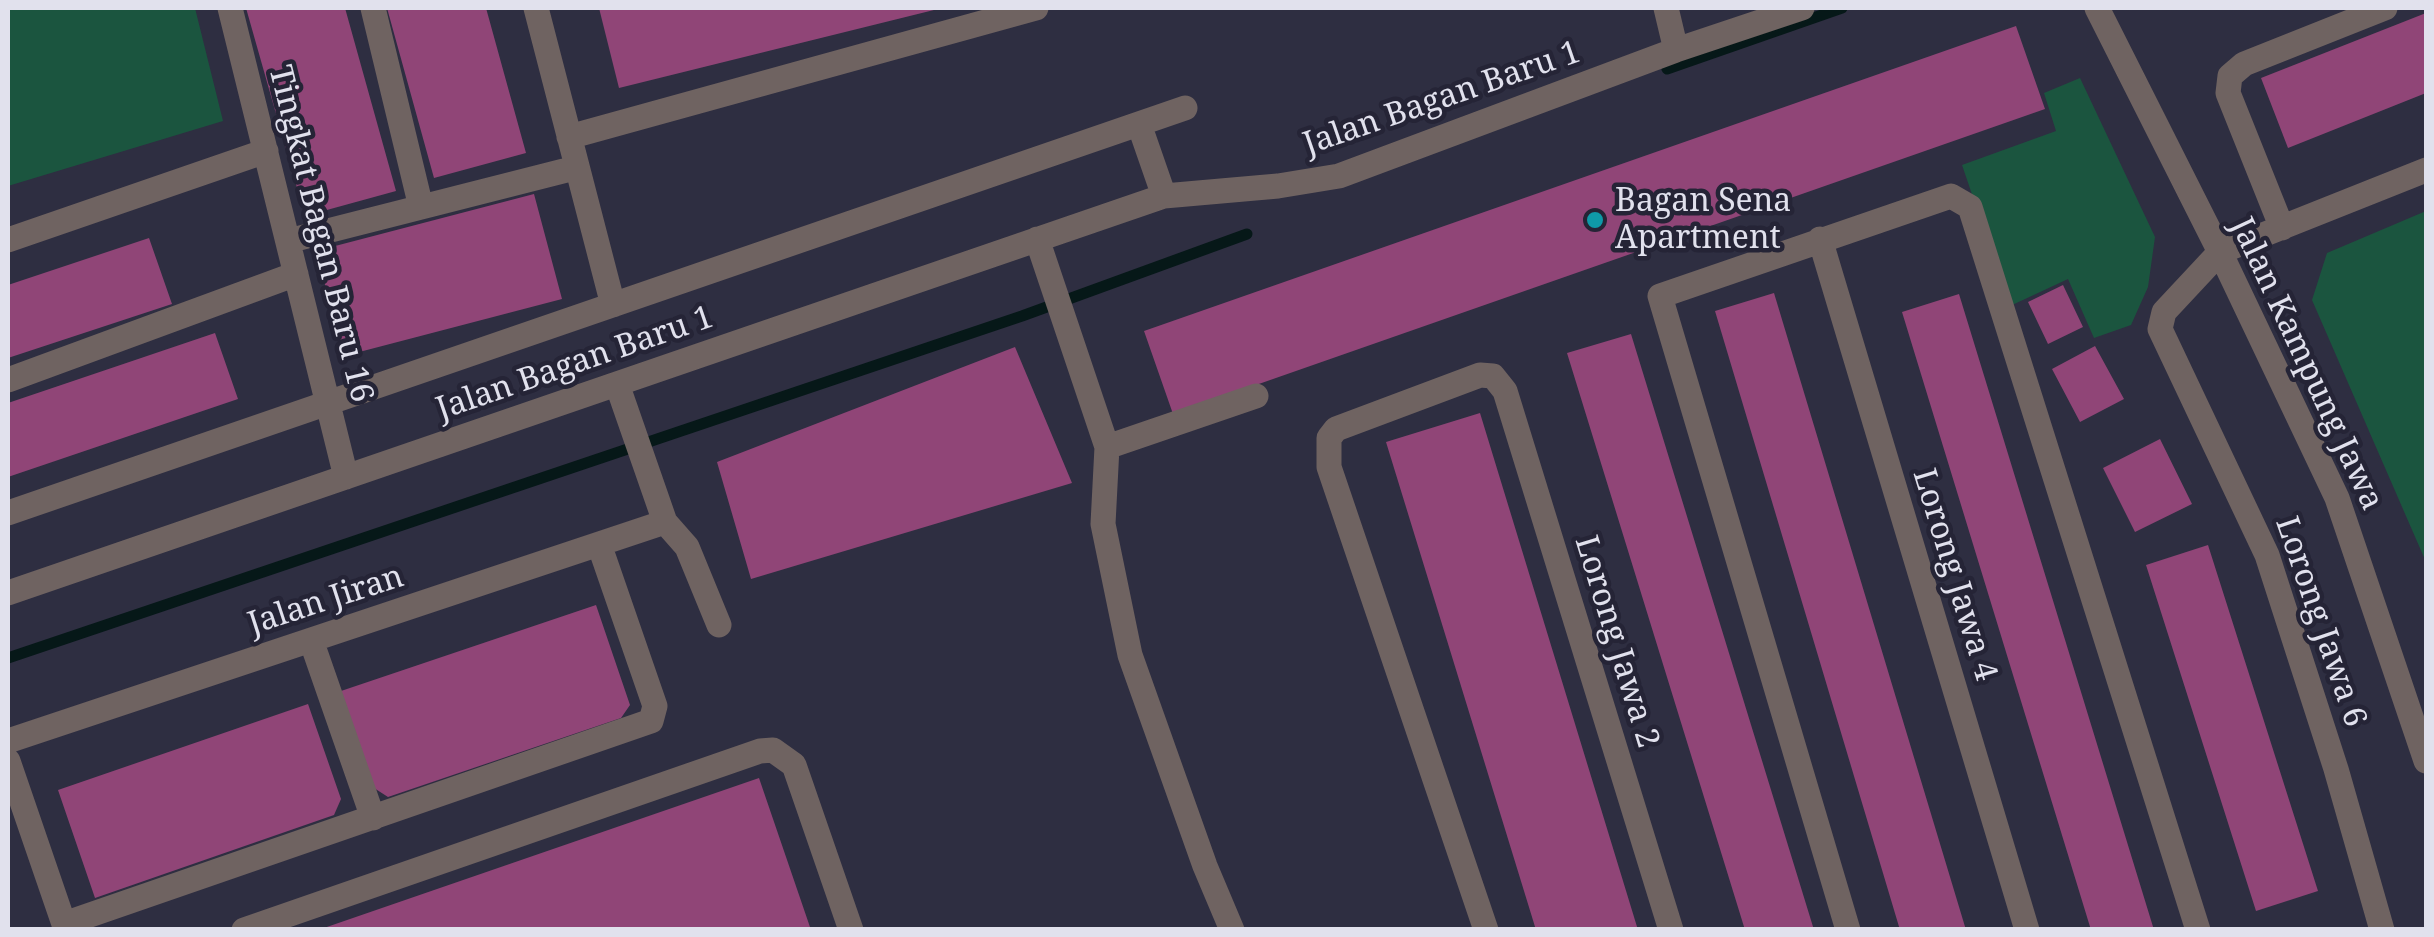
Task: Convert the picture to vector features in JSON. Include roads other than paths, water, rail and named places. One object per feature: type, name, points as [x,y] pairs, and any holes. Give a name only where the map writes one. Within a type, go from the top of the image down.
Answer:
[{"type":"street","name":"Tingkat Bagan Baru 16","points":[[230,8],[346,477]]},
{"type":"street","points":[[373,8],[421,207]]},
{"type":"street","points":[[536,8],[613,305]]},
{"type":"street","points":[[569,136],[1036,8]]},
{"type":"street","points":[[1666,8],[1676,50]]},
{"type":"street","name":"Jalan Bagan Baru 1","points":[[8,593],[1164,196],[1278,186],[1339,176],[1676,50],[1802,8]]},
{"type":"street","name":"Jalan Kampung Jawa","points":[[2097,8],[2220,252],[2336,498],[2426,761]]},
{"type":"street","points":[[2282,228],[2228,93],[2230,76],[2244,64],[2386,8]]},
{"type":"street","name":"Jalan Bagan Baru 1","points":[[8,513],[1185,108]]},
{"type":"street","points":[[1139,124],[1164,196]]},
{"type":"street","points":[[8,240],[266,151]]},
{"type":"street","points":[[288,241],[575,168]]},
{"type":"street","points":[[2220,252],[2426,170]]},
{"type":"street","points":[[1848,930],[1660,296],[1951,196],[1970,207],[2198,930]]},
{"type":"street","points":[[1037,239],[1107,447],[1102,524],[1130,655],[1205,866],[1232,930]]},
{"type":"street","name":"Lorong Jawa 4","points":[[1820,239],[2027,930]]},
{"type":"street","name":"Lorong Jawa 6","points":[[2220,252],[2164,312],[2160,329],[2267,554],[2336,769],[2382,930]]},
{"type":"street","points":[[8,380],[296,274]]},
{"type":"street","name":"Lorong Jawa 2","points":[[1486,930],[1329,467],[1329,438],[1336,429],[1480,375],[1493,376],[1505,391],[1671,930]]},
{"type":"street","points":[[617,384],[665,522],[688,547],[719,625]]},
{"type":"street","points":[[1107,447],[1256,396]]},
{"type":"street","name":"Jalan Jiran","points":[[8,741],[665,522]]},
{"type":"street","points":[[8,761],[65,927],[652,721],[655,706],[600,544]]},
{"type":"street","points":[[311,640],[373,818]]},
{"type":"street","points":[[244,930],[760,751],[774,750],[794,765],[851,930]]},
{"type":"waterway","points":[[1667,69],[1842,8]]},
{"type":"waterway","points":[[8,658],[1022,316],[1247,234]]},
{"type":"place","name":"Bagan Sena Apartment","points":[[1595,220]]}]
